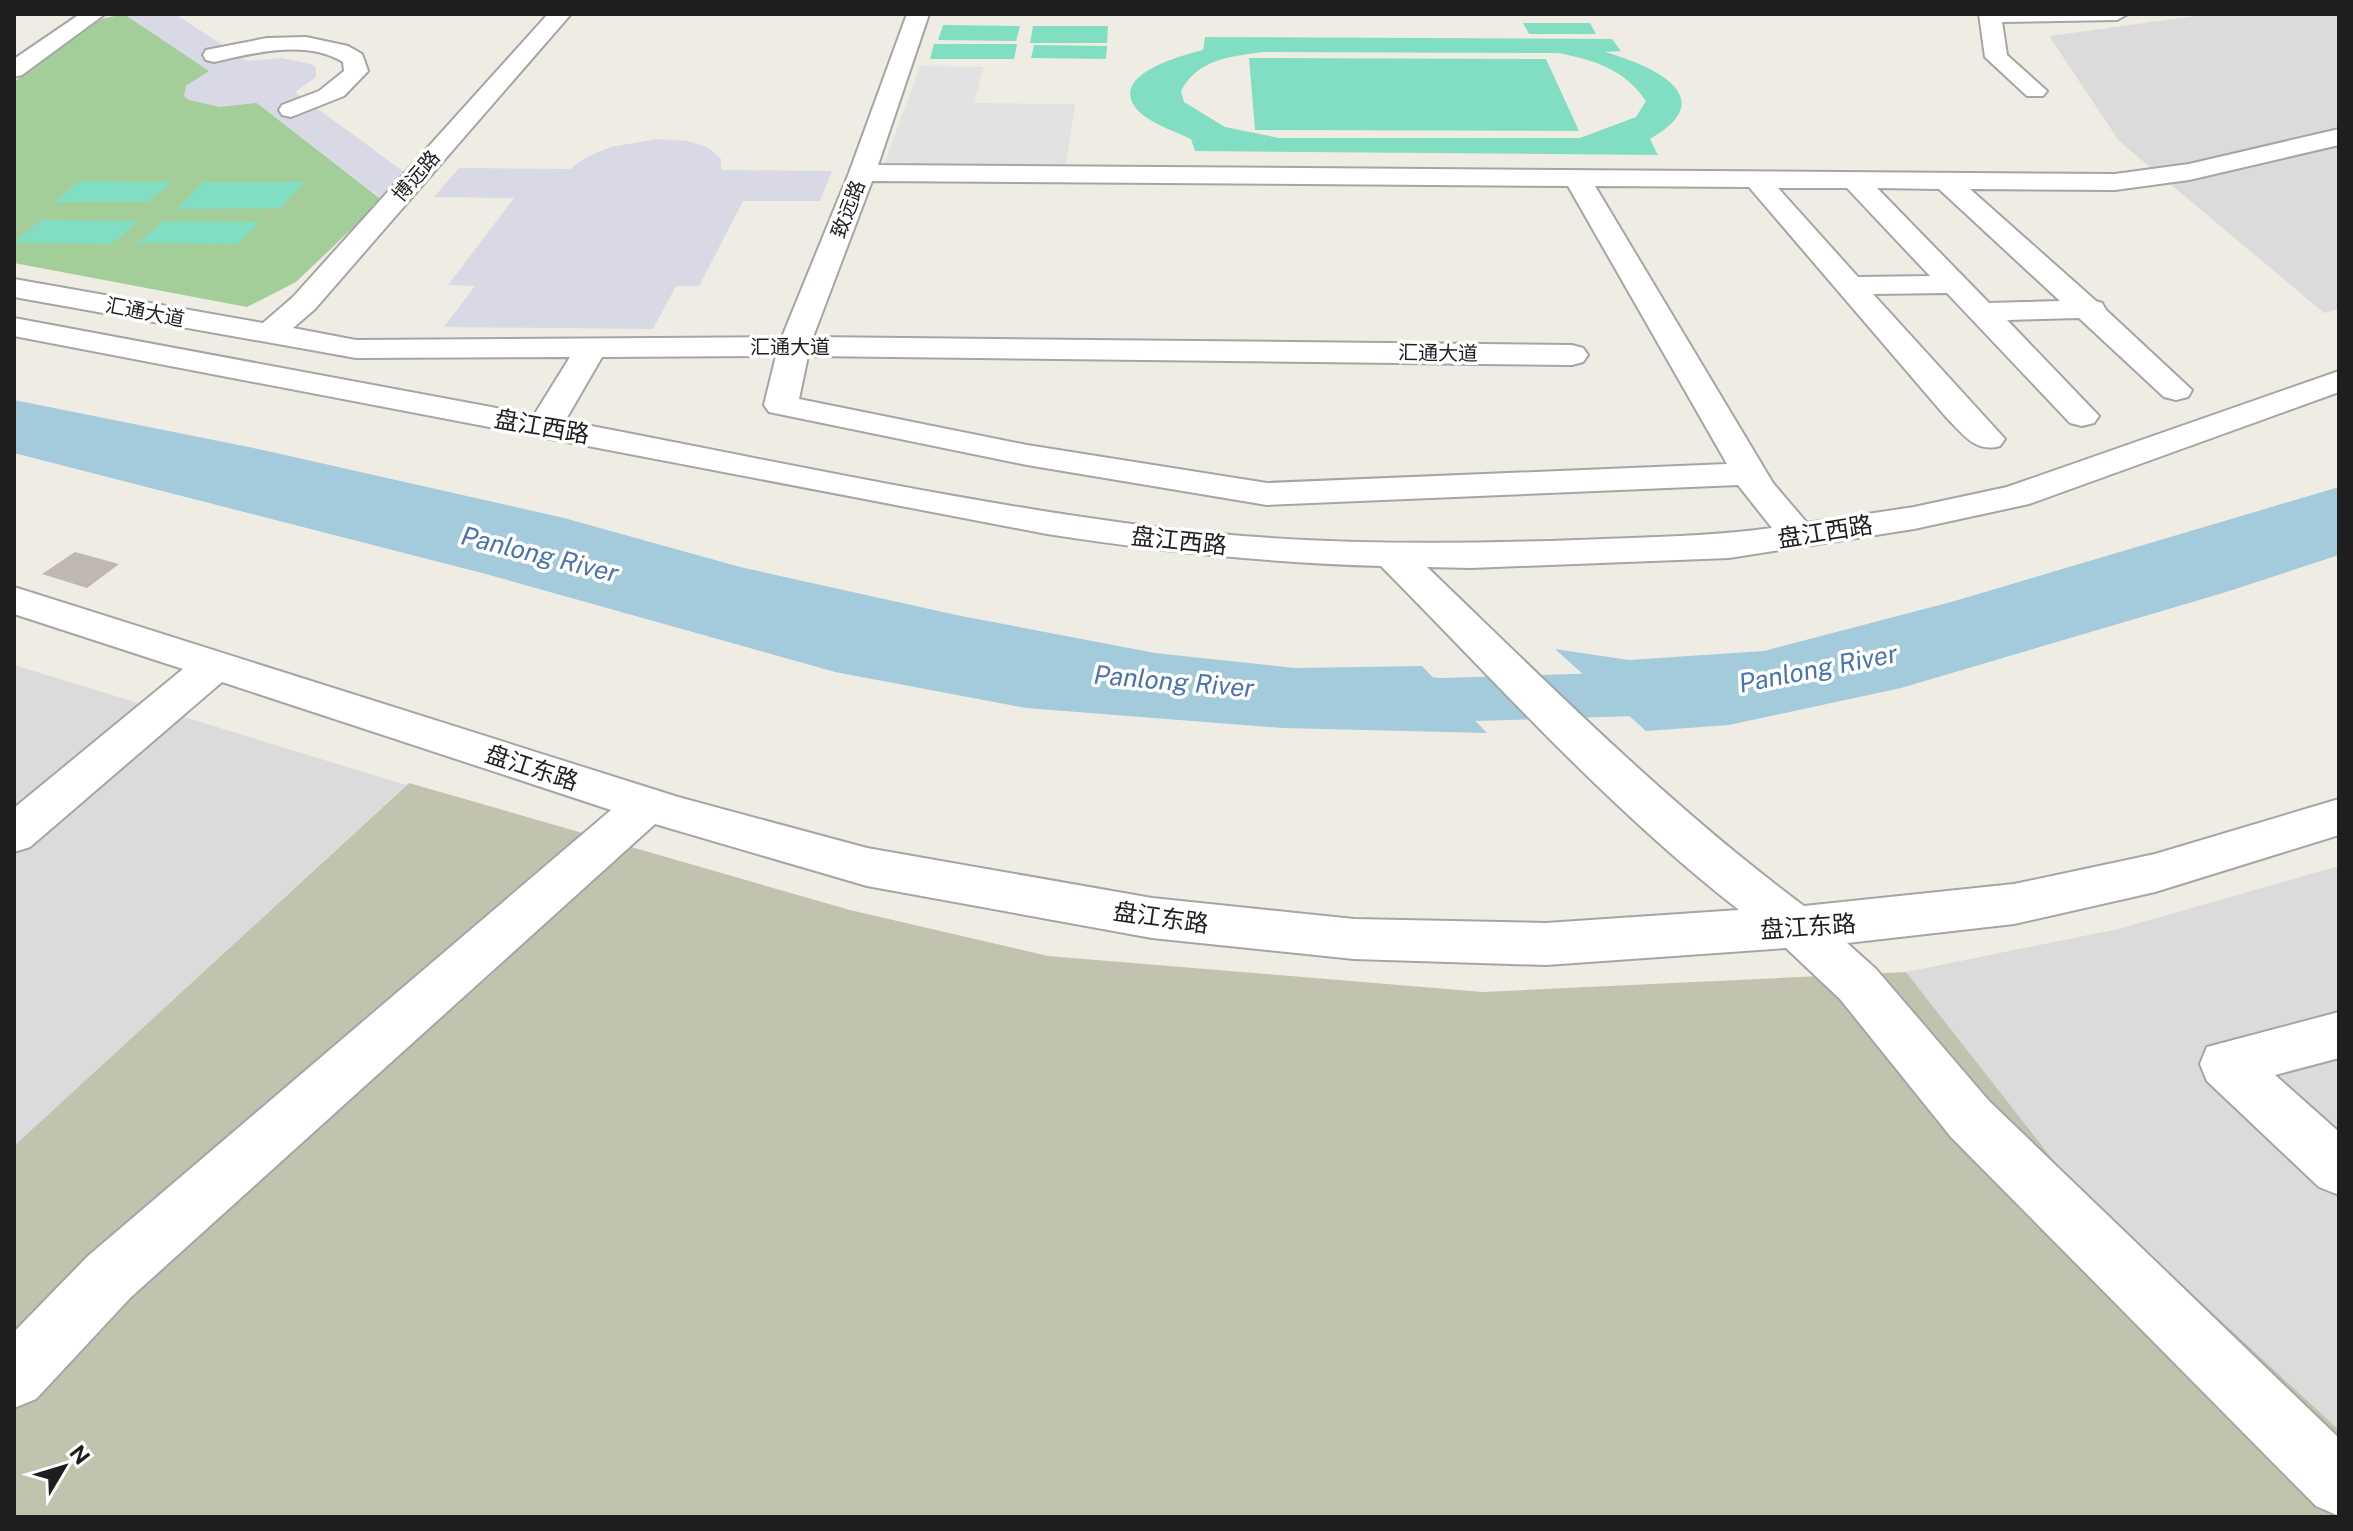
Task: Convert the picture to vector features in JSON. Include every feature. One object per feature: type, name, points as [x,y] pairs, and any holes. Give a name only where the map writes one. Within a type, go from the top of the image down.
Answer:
[{"type":"street","points":[[14,70],[94,14]]},
{"type":"street","name":"博远路","points":[[268,335],[304,303],[560,14]]},
{"type":"street","name":"致远路","points":[[918,14],[862,173],[794,346],[781,405],[1027,455],[1267,494],[1750,474]]},
{"type":"street","points":[[2035,91],[1996,57],[1990,15],[2117,14]]},
{"type":"street","points":[[214,55],[249,48],[301,44],[329,47],[354,59],[356,71],[346,85],[291,110]]},
{"type":"street","points":[[862,173],[1948,183],[2135,181],[2339,137]]},
{"type":"street","points":[[1577,179],[1750,474],[1798,535]]},
{"type":"street","points":[[1757,180],[1958,410],[1988,439]]},
{"type":"street","points":[[1855,181],[2082,416]]},
{"type":"street","points":[[1948,183],[2091,309],[2176,390]]},
{"type":"street","points":[[1850,286],[1954,284]]},
{"type":"street","name":"汇通大道","points":[[14,288],[356,349],[794,346],[1572,355]]},
{"type":"street","points":[[1982,312],[2091,309]]},
{"type":"street","name":"盘江西路","points":[[14,327],[1061,525],[1158,539],[1289,551],[1471,556],[1729,546],[1914,518],[2016,496],[2339,381]]},
{"type":"street","points":[[452,409],[492,348]]},
{"type":"street","points":[[545,426],[591,348]]},
{"type":"street","points":[[1391,554],[1604,764],[1722,871],[1796,927],[1858,984],[1970,1119],[2339,1483]]},
{"type":"street","name":"盘江东路","points":[[14,600],[648,804],[867,867],[1152,918],[1354,939],[1546,944],[1796,927],[2014,904],[2155,873],[2339,817]]},
{"type":"street","points":[[14,834],[215,665]]},
{"type":"street","points":[[14,1377],[109,1277],[648,804]]},
{"type":"street","points":[[2339,1035],[2226,1064],[2339,1168]]},
{"type":"shaded area","points":[[124,14],[175,14],[247,61],[281,58],[311,64],[316,67],[316,77],[295,92],[404,172],[382,199],[257,103],[220,107],[189,100],[184,96],[186,86],[209,71]]},
{"type":"shaded area","points":[[2211,14],[2339,14],[2339,309],[2324,313],[2119,141],[2049,36]]},
{"type":"shaded area","points":[[920,66],[984,67],[974,103],[1075,104],[1065,171],[882,170]]},
{"type":"shaded area","points":[[657,139],[687,141],[709,148],[721,159],[721,170],[832,171],[820,201],[743,201],[699,286],[676,286],[653,329],[444,327],[475,286],[448,285],[514,198],[434,197],[459,168],[570,169],[585,158],[611,147]]},
{"type":"shaded area","points":[[14,665],[406,785],[14,1146]]},
{"type":"shaded area","points":[[409,783],[850,910],[1048,956],[1483,992],[1906,972],[2068,1179],[2339,1430],[2339,1517],[14,1517],[14,1146]]},
{"type":"shaded area","points":[[2339,866],[2339,1430],[2068,1179],[1906,972],[2118,929]]},
{"type":"green space","points":[[124,14],[210,71],[186,86],[257,103],[382,200],[296,282],[247,307],[14,263],[14,82],[101,19]]},
{"type":"green space","points":[[1523,23],[1590,23],[1596,34],[1529,34]]},
{"type":"green space","points":[[943,25],[1020,26],[1016,41],[938,40]]},
{"type":"green space","points":[[1033,26],[1108,26],[1107,43],[1030,43]]},
{"type":"green space","points":[[1205,37],[1612,39],[1621,51],[1605,52],[1659,74],[1680,96],[1681,110],[1671,124],[1650,139],[1658,155],[1195,151],[1191,139],[1137,110],[1130,93],[1134,83],[1154,67],[1203,50]],"holes":[[[1262,52],[1558,53],[1596,63],[1628,81],[1646,101],[1636,117],[1580,138],[1279,138],[1225,127],[1184,102],[1181,91],[1188,80],[1205,66],[1226,58]]]},
{"type":"green space","points":[[934,44],[1017,44],[1014,59],[930,59]]},
{"type":"green space","points":[[1034,45],[1107,46],[1106,59],[1031,58]]},
{"type":"green space","points":[[1249,58],[1546,59],[1579,131],[1255,130]]},
{"type":"green space","points":[[80,181],[173,182],[148,202],[54,202]]},
{"type":"green space","points":[[204,182],[305,182],[280,208],[176,209]]},
{"type":"green space","points":[[41,220],[138,221],[112,244],[14,243]]},
{"type":"green space","points":[[164,221],[261,222],[237,244],[138,243]]},
{"type":"water","points":[[14,400],[263,450],[564,518],[740,567],[961,616],[1155,653],[1295,668],[1422,666],[1487,733],[1283,728],[1026,708],[835,672],[486,574],[14,453]]},
{"type":"water","points":[[2339,487],[2339,555],[2223,593],[1901,688],[1729,725],[1646,731],[1555,649],[1629,660],[1764,651],[1951,602]]},
{"type":"building","points":[[75,552],[119,564],[87,588],[42,574]]},
{"type":"waterway","name":"Panlong River","points":[[1366,695],[1442,700],[1698,692]]}]
